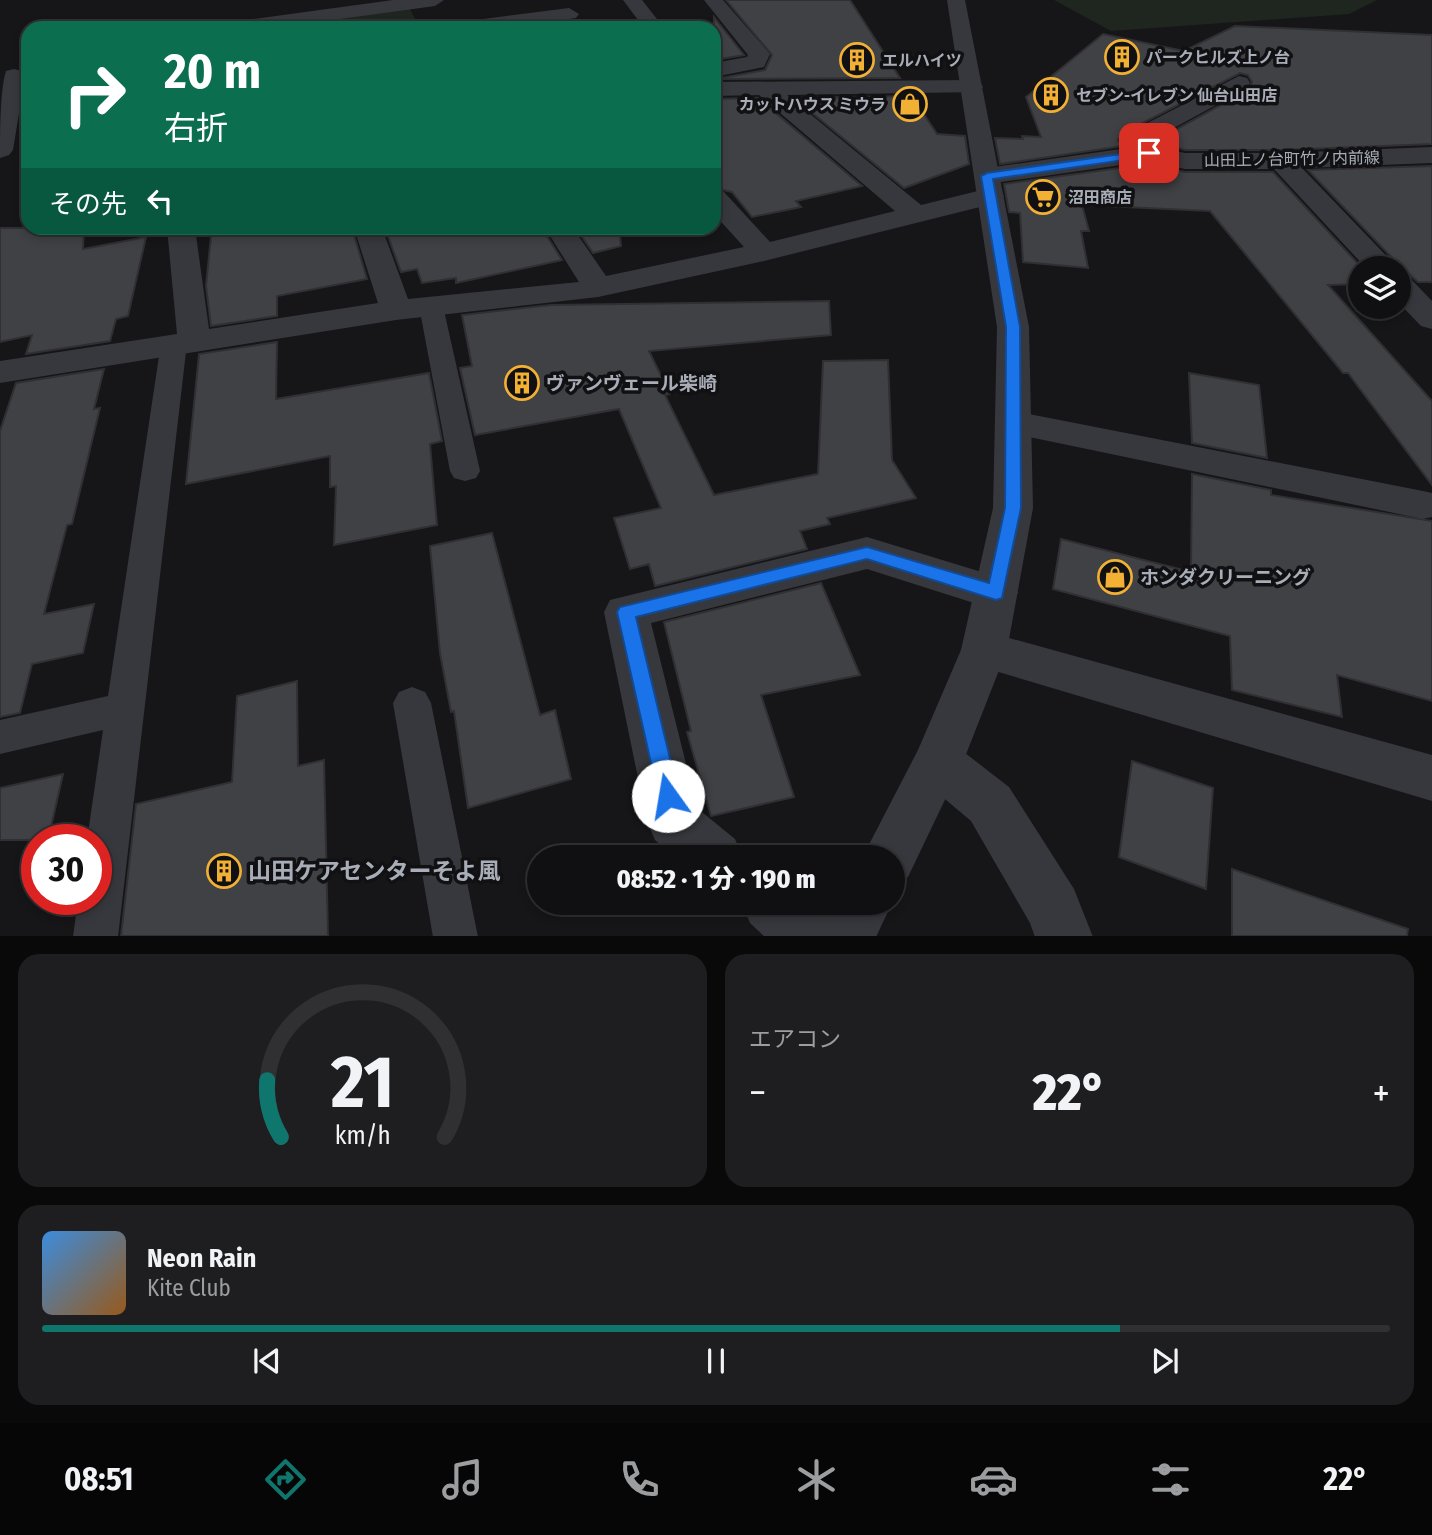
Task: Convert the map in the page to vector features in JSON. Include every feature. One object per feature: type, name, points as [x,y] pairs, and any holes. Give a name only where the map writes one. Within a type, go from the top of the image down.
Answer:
[{"type":"street","points":[[324,21],[419,11],[435,0]]},
{"type":"street","points":[[632,0],[648,21]]},
{"type":"street","points":[[713,0],[760,54],[756,62],[721,69]]},
{"type":"street","points":[[896,845],[938,762],[984,650],[1013,508],[1013,327],[956,0]]},
{"type":"street","points":[[515,21],[570,14]]},
{"type":"street","points":[[6,158],[14,76]]},
{"type":"street","points":[[1149,153],[1133,139],[1239,83]]},
{"type":"street","points":[[721,89],[972,87]]},
{"type":"street","points":[[764,88],[917,216]]},
{"type":"street","name":"山田上ノ台町竹ノ内前線","points":[[0,372],[396,310],[598,288],[917,216],[988,186],[1149,153],[1185,161],[1281,162],[1432,155]]},
{"type":"street","points":[[1281,162],[1371,256]]},
{"type":"street","points":[[721,206],[764,252]]},
{"type":"street","points":[[180,235],[184,342]]},
{"type":"street","points":[[370,235],[396,310]]},
{"type":"street","points":[[564,235],[598,288]]},
{"type":"street","points":[[1411,297],[1432,319]]},
{"type":"street","points":[[1014,423],[1423,505]]},
{"type":"street","points":[[701,845],[674,822],[626,612],[867,553],[996,593]]},
{"type":"street","points":[[984,650],[1432,778]]},
{"type":"street","points":[[938,762],[990,804],[1054,909],[1064,936]]},
{"type":"street","points":[[785,915],[810,936]]},
{"type":"street","points":[[843,936],[856,915]]},
{"type":"lane","points":[[431,306],[465,471]]},
{"type":"lane","points":[[95,936],[125,709],[184,342]]},
{"type":"lane","points":[[412,703],[456,936]]},
{"type":"lane","points":[[0,737],[125,709]]},
{"type":"shaded area","points":[[1054,0],[1377,0],[1349,14],[1111,31]]},
{"type":"shaded area","points":[[408,6],[416,21],[315,21],[314,18]]},
{"type":"building","points":[[726,0],[850,0],[900,78],[721,79],[765,70],[772,55]]},
{"type":"building","points":[[721,26],[744,55],[721,59]]},
{"type":"building","points":[[1235,26],[1432,35],[1432,144],[1281,150],[1185,150],[1155,141],[1248,90],[1252,82],[1248,75],[1240,73],[1123,133],[1118,140],[1123,146],[1000,164],[995,138],[1041,137],[1026,97],[1103,34],[1184,51]]},
{"type":"building","points":[[912,96],[937,134],[965,136],[969,164],[904,188],[794,98]]},
{"type":"building","points":[[758,98],[862,186],[796,201],[801,207],[752,217],[732,192],[721,190],[721,99]]},
{"type":"building","points":[[1149,164],[1185,172],[1273,172],[1351,256],[1348,256],[1348,284],[1328,285],[1348,307],[1348,319],[1358,319],[1432,401],[1432,485],[1348,373],[1343,373],[1210,211],[1082,205],[1089,231],[1081,231],[1088,268],[1023,262],[1020,213],[1009,212],[1004,184]]},
{"type":"building","points":[[1432,166],[1432,282],[1418,282],[1411,276],[1411,256],[1390,256],[1308,170]]},
{"type":"building","points":[[0,228],[21,228],[21,235],[84,235],[83,249],[146,237],[128,316],[116,319],[110,341],[26,354],[32,335],[0,342]]},
{"type":"building","points":[[354,235],[367,279],[277,296],[277,316],[211,326],[206,286],[211,236]]},
{"type":"building","points":[[388,235],[546,235],[562,260],[456,283],[456,278],[422,283],[417,269],[401,272]]},
{"type":"building","points":[[581,235],[620,235],[621,246],[593,253]]},
{"type":"building","points":[[829,301],[831,335],[649,351],[670,394],[665,395],[714,495],[818,474],[823,361],[888,360],[892,460],[916,498],[827,518],[830,524],[800,531],[807,549],[655,586],[649,564],[630,569],[614,518],[661,508],[619,409],[475,435],[460,368],[472,366],[462,315],[551,305]]},
{"type":"building","points":[[277,342],[276,399],[429,373],[442,441],[430,444],[437,525],[334,545],[336,486],[330,487],[330,456],[186,484],[199,354]]},
{"type":"building","points":[[104,369],[94,409],[100,408],[72,524],[67,525],[44,614],[94,604],[83,653],[32,664],[20,713],[0,717],[0,431],[16,383]]},
{"type":"building","points":[[1189,373],[1259,385],[1267,458],[1192,443]]},
{"type":"building","points":[[1192,474],[1271,490],[1271,495],[1432,521],[1432,701],[1337,675],[1342,717],[1232,690],[1230,636],[1053,589],[1061,539],[1191,572]]},
{"type":"building","points":[[492,533],[540,715],[555,710],[571,779],[468,808],[454,711],[451,712],[440,653],[430,546]]},
{"type":"building","points":[[821,583],[860,675],[761,695],[794,797],[711,816],[687,732],[691,731],[664,622]]},
{"type":"building","name":"山田ケアセンターそよ風","points":[[297,681],[298,766],[324,760],[328,936],[121,936],[136,804],[232,782],[237,696]]},
{"type":"building","points":[[1132,761],[1213,788],[1206,889],[1119,857]]},
{"type":"building","points":[[63,774],[52,824],[21,824],[21,840],[0,840],[0,788]]},
{"type":"building","points":[[1232,869],[1408,929],[1407,936],[1232,936]]},
{"type":"place","name":"パークヒルズ上ノ台","points":[[1122,57]]},
{"type":"place","name":"エルハイツ","points":[[857,60]]},
{"type":"place","name":"セブン-イレブン 仙台山田店","points":[[1051,95]]},
{"type":"place","name":"カットハウス ミウラ","points":[[910,104]]},
{"type":"place","name":"沼田商店","points":[[1043,197]]},
{"type":"place","name":"ヴァンヴェール柴崎","points":[[522,383]]},
{"type":"place","name":"ホンダクリーニング","points":[[1115,577]]},
{"type":"place","name":"山田ケアセンターそよ風","points":[[224,871]]},
{"type":"route","points":[[668,796],[626,612],[867,553],[996,593],[1013,508],[1013,327],[987,176],[1149,153]]}]
